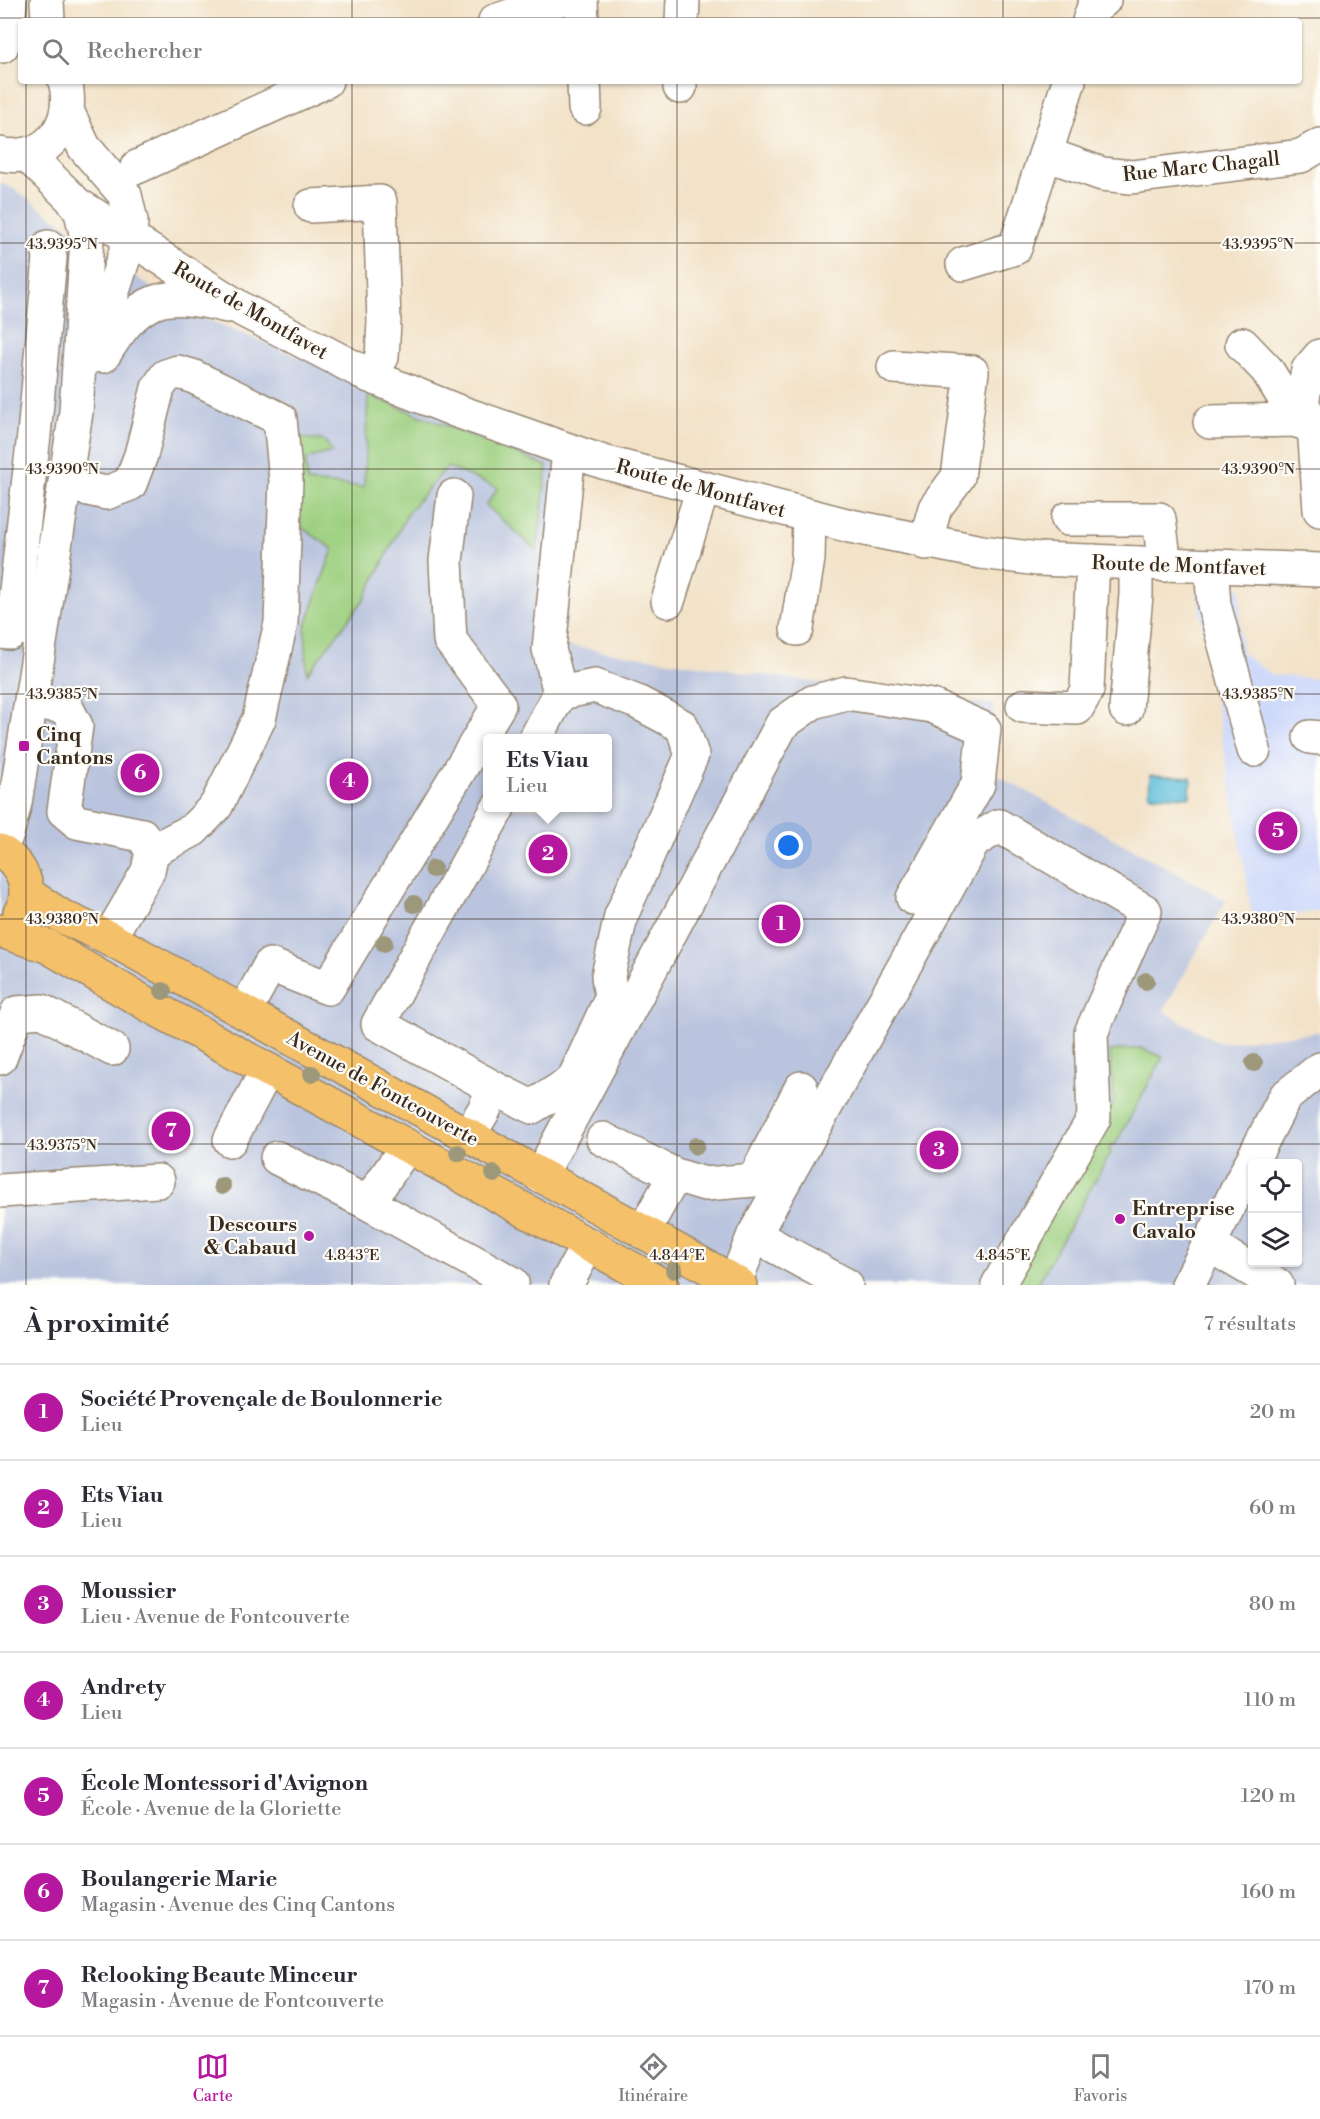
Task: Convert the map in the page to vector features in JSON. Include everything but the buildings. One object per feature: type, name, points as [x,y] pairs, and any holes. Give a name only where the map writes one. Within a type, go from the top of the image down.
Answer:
[{"type":"main road","points":[[0,851],[20,868],[25,880],[26,894],[22,909],[14,922],[0,931]]},
{"type":"main road","name":"Avenue de Fontcouverte","points":[[26,894],[63,917],[109,938],[737,1284]]},
{"type":"main road","name":"Avenue de Fontcouverte","points":[[0,931],[46,946],[147,1004],[662,1285]]},
{"type":"street","points":[[8,46],[10,0]]},
{"type":"street","points":[[47,0],[48,18]]},
{"type":"street","points":[[504,18],[558,0]]},
{"type":"street","points":[[581,0],[582,18]]},
{"type":"street","points":[[682,18],[683,0]]},
{"type":"street","points":[[1090,18],[1093,9],[1104,0]]},
{"type":"street","points":[[137,167],[319,84]]},
{"type":"street","points":[[963,264],[1015,248],[1068,84]]},
{"type":"street","points":[[13,154],[41,149],[53,139],[62,127],[67,97]]},
{"type":"street","points":[[0,851],[15,803],[76,412],[130,239],[130,210],[125,195],[84,147],[67,97]]},
{"type":"street","name":"Rue Marc Chagall","points":[[1046,154],[1101,174],[1132,177],[1301,156],[1320,145]]},
{"type":"street","name":"Route de Montfavet","points":[[13,154],[60,185],[81,212],[87,238],[76,412]]},
{"type":"street","points":[[311,206],[380,202],[384,322],[382,357],[370,376]]},
{"type":"street","name":"Route de Montfavet","points":[[75,203],[243,310],[370,376],[457,411],[569,451],[809,516],[925,543],[981,552],[1038,559],[1320,570]]},
{"type":"street","points":[[0,632],[11,633],[34,435],[50,258],[48,247]]},
{"type":"street","points":[[88,379],[120,329],[136,311],[152,303],[171,298],[184,298],[243,310]]},
{"type":"street","points":[[1242,344],[1267,370],[1286,401],[1312,417]]},
{"type":"street","points":[[1320,356],[1308,370],[1320,510]]},
{"type":"street","points":[[894,367],[972,372],[958,477],[934,508],[925,543]]},
{"type":"street","points":[[65,484],[106,493],[130,484],[141,455],[158,388],[166,376],[178,372],[192,376],[280,419],[286,480],[281,623],[259,719],[216,806],[193,830],[152,851]]},
{"type":"street","points":[[1210,422],[1293,420],[1312,417]]},
{"type":"street","points":[[538,734],[560,693],[549,649],[569,451]]},
{"type":"street","points":[[668,601],[703,488]]},
{"type":"street","points":[[244,1012],[270,965],[328,988],[499,705],[450,640],[446,561],[454,496]]},
{"type":"street","points":[[796,629],[808,559],[809,516]]},
{"type":"street","points":[[1068,519],[1159,519],[1151,564],[1136,595],[1126,709]]},
{"type":"street","points":[[1023,706],[1077,708],[1087,690],[1093,561]]},
{"type":"street","points":[[1211,566],[1214,605],[1254,750]]},
{"type":"street","points":[[495,812],[378,1024],[532,1107],[573,1081],[611,998],[608,976],[621,916],[692,755],[682,726],[637,702],[595,686],[560,693]]},
{"type":"street","points":[[540,1176],[782,724],[813,702],[846,693],[932,706],[984,729],[978,784],[913,898]]},
{"type":"street","points":[[31,702],[66,707],[76,726],[64,811],[77,822],[142,835],[152,851],[148,871],[109,938]]},
{"type":"street","points":[[737,1284],[754,1235],[974,841],[999,826],[1145,911],[1091,1033],[1094,1118],[998,1285]]},
{"type":"street","points":[[0,1058],[17,1013],[42,1011],[112,1049]]},
{"type":"street","points":[[1188,1285],[1285,1097],[1320,1069]]},
{"type":"street","points":[[230,1140],[267,1070]]},
{"type":"street","points":[[469,1135],[494,1088]]},
{"type":"street","points":[[603,1139],[675,1175],[705,1185],[754,1180],[801,1088]]},
{"type":"street","points":[[368,1203],[407,1146]]},
{"type":"street","points":[[277,1158],[368,1203],[512,1283]]},
{"type":"street","points":[[643,1232],[675,1175]]},
{"type":"street","points":[[0,1191],[158,1181]]},
{"type":"street","points":[[754,1235],[846,1285]]},
{"type":"street","points":[[566,1285],[588,1244]]},
{"type":"street","points":[[1209,1245],[1277,1285]]},
{"type":"shaded area","points":[[0,183],[14,189],[183,310],[584,470],[562,645],[797,680],[994,705],[993,773],[1226,900],[1163,1011],[1219,1043],[1320,1032],[1320,1285],[0,1285]]},
{"type":"shaded area","points":[[1196,586],[1241,588],[1240,634],[1243,654],[1272,675],[1320,679],[1320,911],[1253,920]]},
{"type":"green space","points":[[368,395],[547,466],[537,551],[486,505],[498,488],[447,467],[409,511],[365,598],[307,674],[305,628],[333,549],[298,525],[299,437],[325,441],[332,452],[306,459],[307,482],[364,487]]},
{"type":"green space","points":[[1140,1048],[1163,1057],[1115,1145],[1112,1144],[1109,1150],[1111,1152],[1037,1285],[1013,1285],[1114,1101],[1110,1051]]},
{"type":"water","points":[[1150,775],[1191,777],[1190,797],[1149,795]]},
{"type":"place","name":"Cinq Cantons","points":[[24,746]]},
{"type":"place","name":"Boulangerie Marie","points":[[140,773]]},
{"type":"place","name":"Andrety","points":[[349,781]]},
{"type":"place","name":"École Montessori d'Avignon","points":[[1278,831]]},
{"type":"place","name":"Ets Viau","points":[[548,854]]},
{"type":"place","name":"Société Provençale de Boulonnerie","points":[[781,924]]},
{"type":"place","name":"Relooking Beaute Minceur","points":[[171,1131]]},
{"type":"place","name":"Moussier","points":[[939,1150]]},
{"type":"place","name":"Entreprise Cavalo","points":[[1120,1219]]},
{"type":"place","name":"Descours & Cabaud","points":[[309,1236]]}]
